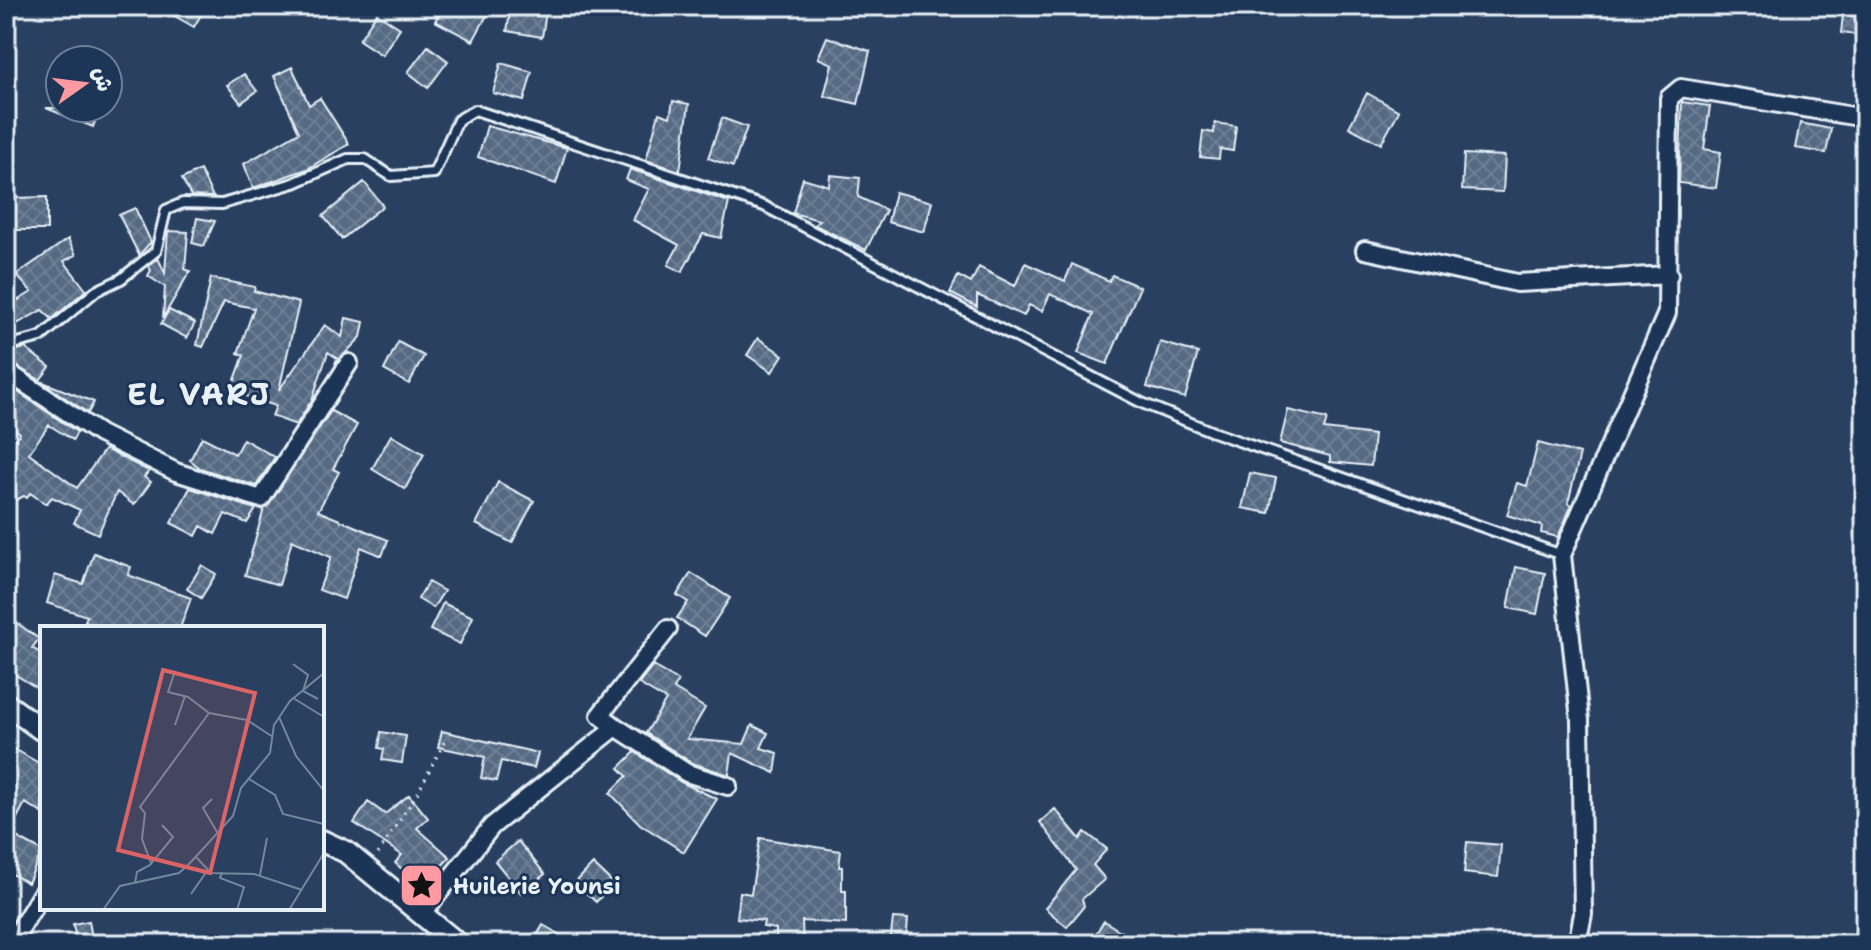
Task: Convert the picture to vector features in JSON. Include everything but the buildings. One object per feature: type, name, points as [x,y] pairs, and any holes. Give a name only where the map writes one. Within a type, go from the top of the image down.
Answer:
[{"type":"street","points":[[1577,944],[1583,914],[1580,720],[1562,555],[1667,313],[1669,98],[1681,88],[1865,118]]},
{"type":"street","points":[[1365,250],[1517,283],[1669,275]]},
{"type":"street","points":[[6,371],[100,434],[176,472],[261,499],[349,363]]},
{"type":"street","points":[[668,629],[600,715],[687,773],[728,786]]},
{"type":"street","points":[[6,704],[40,729]]},
{"type":"street","points":[[422,914],[492,826],[616,727]]},
{"type":"street","points":[[324,842],[346,852],[458,944]]},
{"type":"street","points":[[11,944],[40,896]]},
{"type":"street","points":[[6,917],[23,923]]},
{"type":"lane","points":[[6,346],[41,337],[96,291],[121,279],[156,251],[166,210],[183,203],[222,204],[294,183],[348,159],[365,159],[391,176],[434,173],[458,120],[475,110],[764,206],[1142,403],[1213,432],[1562,555]]},
{"type":"path","points":[[366,870],[418,792],[446,739]]},
{"type":"place","name":"Huilerie Younsi","points":[[422,886]]},
{"type":"district","name":"EL VARJ","points":[[199,394]]}]
